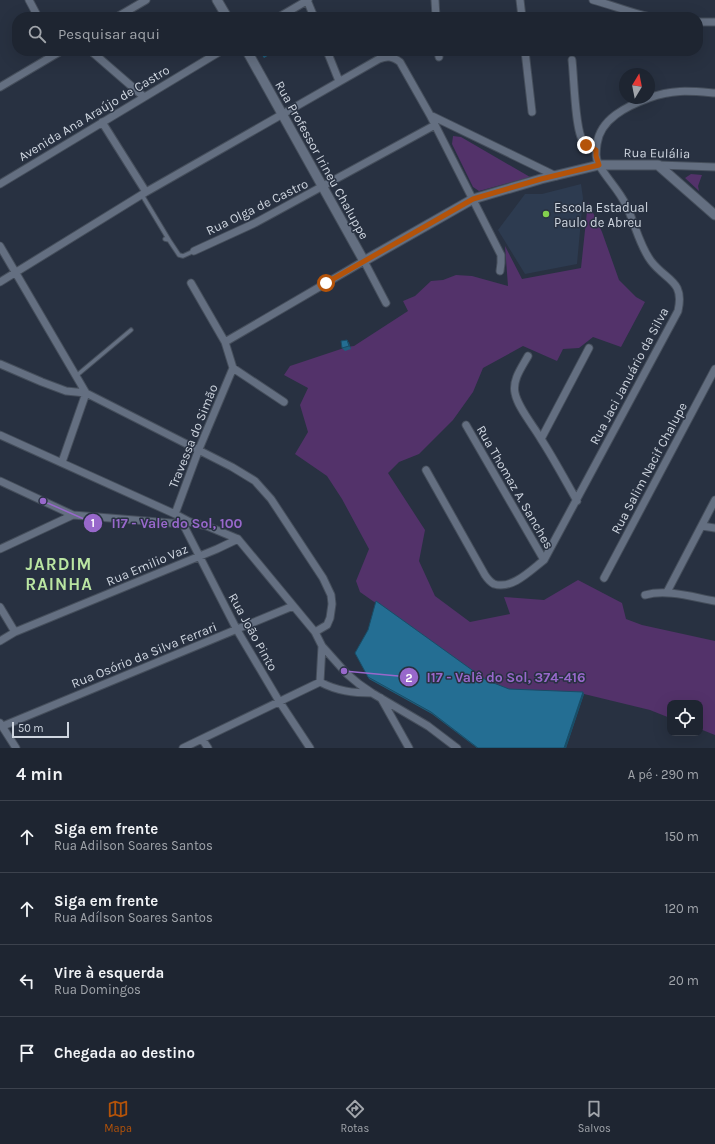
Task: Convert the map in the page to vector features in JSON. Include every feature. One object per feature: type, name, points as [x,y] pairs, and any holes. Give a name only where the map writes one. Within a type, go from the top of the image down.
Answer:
[{"type":"street","points":[[29,0],[35,12]]},
{"type":"street","points":[[126,12],[146,0]]},
{"type":"street","points":[[217,0],[224,12]]},
{"type":"street","points":[[287,12],[307,0],[312,12]]},
{"type":"street","points":[[435,0],[436,12]]},
{"type":"street","points":[[520,0],[521,12]]},
{"type":"street","points":[[593,0],[631,12]]},
{"type":"street","points":[[703,22],[715,22]]},
{"type":"street","points":[[0,87],[51,56]]},
{"type":"street","points":[[97,56],[144,97]]},
{"type":"street","name":"Avenida Ana Araújo de Castro","points":[[0,184],[214,56]]},
{"type":"street","name":"Rua Professor Irineu Chaluppe","points":[[250,56],[386,303]]},
{"type":"street","points":[[329,56],[339,82]]},
{"type":"street","points":[[0,282],[144,193],[386,56],[394,57],[400,62],[430,115],[500,255],[500,271]]},
{"type":"street","points":[[526,56],[532,112]]},
{"type":"street","points":[[572,60],[577,121],[580,136],[586,145],[596,150]]},
{"type":"street","points":[[655,96],[677,91],[715,93]]},
{"type":"street","points":[[599,165],[596,150],[600,131],[605,124],[627,108],[636,104]]},
{"type":"street","points":[[430,115],[556,176]]},
{"type":"street","points":[[102,122],[144,193]]},
{"type":"street","name":"Rua Olga de Castro","points":[[194,251],[255,223],[435,125]]},
{"type":"street","name":"Rua Eulália","points":[[364,261],[473,199],[556,176],[599,165],[715,167]]},
{"type":"street","name":"Rua Jaci Januário da Silva","points":[[544,560],[678,311],[680,302],[680,295],[676,286],[651,261],[620,192],[599,165]]},
{"type":"street","points":[[658,165],[715,215]]},
{"type":"street","points":[[0,246],[86,393]]},
{"type":"street","points":[[225,342],[364,261]]},
{"type":"street","points":[[191,283],[225,342],[233,368],[284,402]]},
{"type":"street","points":[[541,439],[589,348]]},
{"type":"street","points":[[528,356],[514,383],[514,393],[576,501]]},
{"type":"street","points":[[0,364],[66,391],[86,393],[199,449],[255,481],[272,500],[323,578],[331,595],[332,604],[330,618],[326,625],[315,632]]},
{"type":"street","name":"Travessa do Simão","points":[[175,514],[199,449],[233,368]]},
{"type":"street","name":"Rua Salim Nacif Chalupe","points":[[604,578],[715,369]]},
{"type":"street","points":[[62,462],[86,393]]},
{"type":"street","name":"Rua Thomaz A. Sanches","points":[[466,425],[544,560]]},
{"type":"street","points":[[0,435],[175,514],[186,523]]},
{"type":"street","points":[[426,470],[485,576],[492,583],[503,585],[511,583],[544,560]]},
{"type":"street","points":[[0,481],[73,515],[186,523],[207,526],[238,539],[315,632],[322,646],[348,674],[372,694],[428,726],[457,748]]},
{"type":"street","points":[[667,592],[715,500]]},
{"type":"street","points":[[0,549],[73,515]]},
{"type":"street","name":"Rua João Pinto","points":[[186,523],[199,556],[237,630],[279,701],[310,748]]},
{"type":"street","points":[[702,526],[715,528]]},
{"type":"street","name":"Rua Emilio Vaz","points":[[0,641],[15,632],[238,539]]},
{"type":"street","points":[[645,595],[656,592],[667,592],[715,601]]},
{"type":"street","name":"Rua Osório da Silva Ferrari","points":[[2,724],[293,606]]},
{"type":"street","points":[[0,607],[15,632]]},
{"type":"street","points":[[320,682],[322,646]]},
{"type":"street","points":[[183,748],[320,682]]},
{"type":"street","points":[[320,682],[333,689],[346,692],[372,694]]},
{"type":"street","points":[[381,698],[409,748]]},
{"type":"street","points":[[2,724],[16,748]]},
{"type":"street","points":[[202,739],[208,748]]},
{"type":"lane","points":[[144,193],[167,240],[179,255],[184,256],[194,251]]},
{"type":"lane","points":[[75,376],[131,330]]},
{"type":"shaded area","points":[[453,136],[461,137],[530,177],[479,191],[473,187],[452,144]]},
{"type":"shaded area","points":[[691,174],[702,175],[698,186],[699,191],[685,178]]},
{"type":"shaded area","name":"Escola Estadual Paulo de Abreu","points":[[581,184],[583,198],[577,264],[525,274],[498,230],[525,194],[542,194]]},
{"type":"shaded area","points":[[588,202],[602,232],[619,280],[636,297],[645,302],[621,347],[593,337],[579,348],[563,349],[557,361],[523,346],[483,368],[473,392],[453,420],[419,454],[399,462],[388,473],[425,530],[419,561],[435,596],[470,622],[510,614],[504,597],[544,600],[578,580],[622,603],[626,619],[642,625],[715,641],[715,735],[703,730],[703,700],[667,700],[667,717],[650,710],[584,694],[510,690],[488,682],[360,592],[356,581],[369,549],[342,499],[327,476],[295,454],[308,432],[300,405],[308,388],[284,375],[290,366],[354,346],[408,311],[403,301],[415,296],[431,281],[443,280],[456,275],[472,276],[508,286],[505,246],[522,279],[581,268]]},
{"type":"building","points":[[347,340],[349,346],[342,348],[341,341]]},
{"type":"building","points":[[376,601],[486,680],[509,689],[583,692],[564,748],[478,748],[431,712],[368,677],[355,653],[368,630]]},
{"type":"place","name":"Escola Estadual Paulo de Abreu","points":[[546,214]]},
{"type":"place","name":"I17 - Vale do Sol, 100","points":[[43,501]]},
{"type":"place","name":"I17 - Valê do Sol, 374-416","points":[[344,671]]},
{"type":"district","name":"JARDIM RAINHA","points":[[59,574]]},
{"type":"route","points":[[326,283],[473,199],[541,179],[599,165],[596,150],[586,145]]}]
